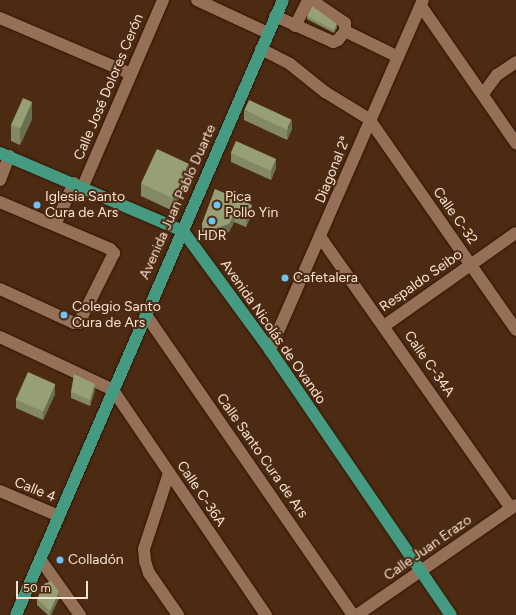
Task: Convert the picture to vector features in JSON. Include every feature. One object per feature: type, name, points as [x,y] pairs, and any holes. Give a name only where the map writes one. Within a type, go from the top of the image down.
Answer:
[{"type":"main road","name":"Avenida Juan Pablo Duarte","points":[[16,615],[283,0]]},
{"type":"main road","name":"Avenida Nicolás de Ovando","points":[[4,154],[183,231],[270,350],[451,615]]},
{"type":"street","name":"Calle José Dolores Cerón","points":[[55,225],[78,185],[131,74],[163,0]]},
{"type":"street","points":[[197,0],[268,33]]},
{"type":"street","points":[[275,16],[295,26],[333,42],[342,36],[345,31],[345,23],[340,18],[309,0],[295,26]]},
{"type":"street","points":[[422,3],[516,143]]},
{"type":"street","name":"Diagonal 2ª","points":[[270,350],[321,238],[369,120],[422,3]]},
{"type":"street","points":[[0,18],[131,74]]},
{"type":"street","points":[[345,31],[398,57]]},
{"type":"street","points":[[261,49],[290,64],[325,92],[369,120]]},
{"type":"street","points":[[483,94],[497,75],[516,62]]},
{"type":"street","name":"Calle C-32","points":[[369,120],[516,330]]},
{"type":"street","points":[[0,180],[4,154]]},
{"type":"street","points":[[0,202],[110,249],[114,253],[79,323],[74,323],[0,289]]},
{"type":"street","name":"Respaldo Seibo","points":[[384,326],[516,233]]},
{"type":"street","name":"Calle C-34A","points":[[321,238],[514,507]]},
{"type":"street","name":"Calle Santo Cura de Ars","points":[[146,315],[353,615]]},
{"type":"street","points":[[0,337],[113,390]]},
{"type":"street","name":"Calle C-36A","points":[[113,390],[266,615]]},
{"type":"street","points":[[169,473],[144,549],[145,560],[149,573],[178,615]]},
{"type":"street","name":"Calle 4","points":[[0,491],[59,516]]},
{"type":"street","name":"Calle Juan Erazo","points":[[357,615],[422,572],[514,507]]},
{"type":"street","points":[[40,559],[80,615]]},
{"type":"building","points":[[312,6],[337,24],[334,30],[307,16]]},
{"type":"building","points":[[23,98],[32,102],[20,129],[11,124]]},
{"type":"building","points":[[249,100],[292,120],[287,130],[244,110]]},
{"type":"building","points":[[236,141],[276,159],[271,171],[231,153]]},
{"type":"building","points":[[157,149],[189,164],[173,198],[141,183]]},
{"type":"building","points":[[215,189],[252,205],[246,219],[234,214],[229,224],[204,232],[202,224]]},
{"type":"building","points":[[28,372],[55,384],[43,412],[16,399]]},
{"type":"building","points":[[74,374],[95,384],[90,400],[71,392]]},
{"type":"building","points":[[51,581],[59,592],[50,611],[37,599],[44,584]]},
{"type":"place","name":"Iglesia Santo Cura de Ars","points":[[37,205]]},
{"type":"place","name":"Pica Pollo Yin","points":[[217,205]]},
{"type":"place","name":"HDR","points":[[212,221]]},
{"type":"place","name":"Cafetalera","points":[[285,278]]},
{"type":"place","name":"Colegio Santo Cura de Ars","points":[[64,315]]},
{"type":"place","name":"Colladón","points":[[60,560]]}]
